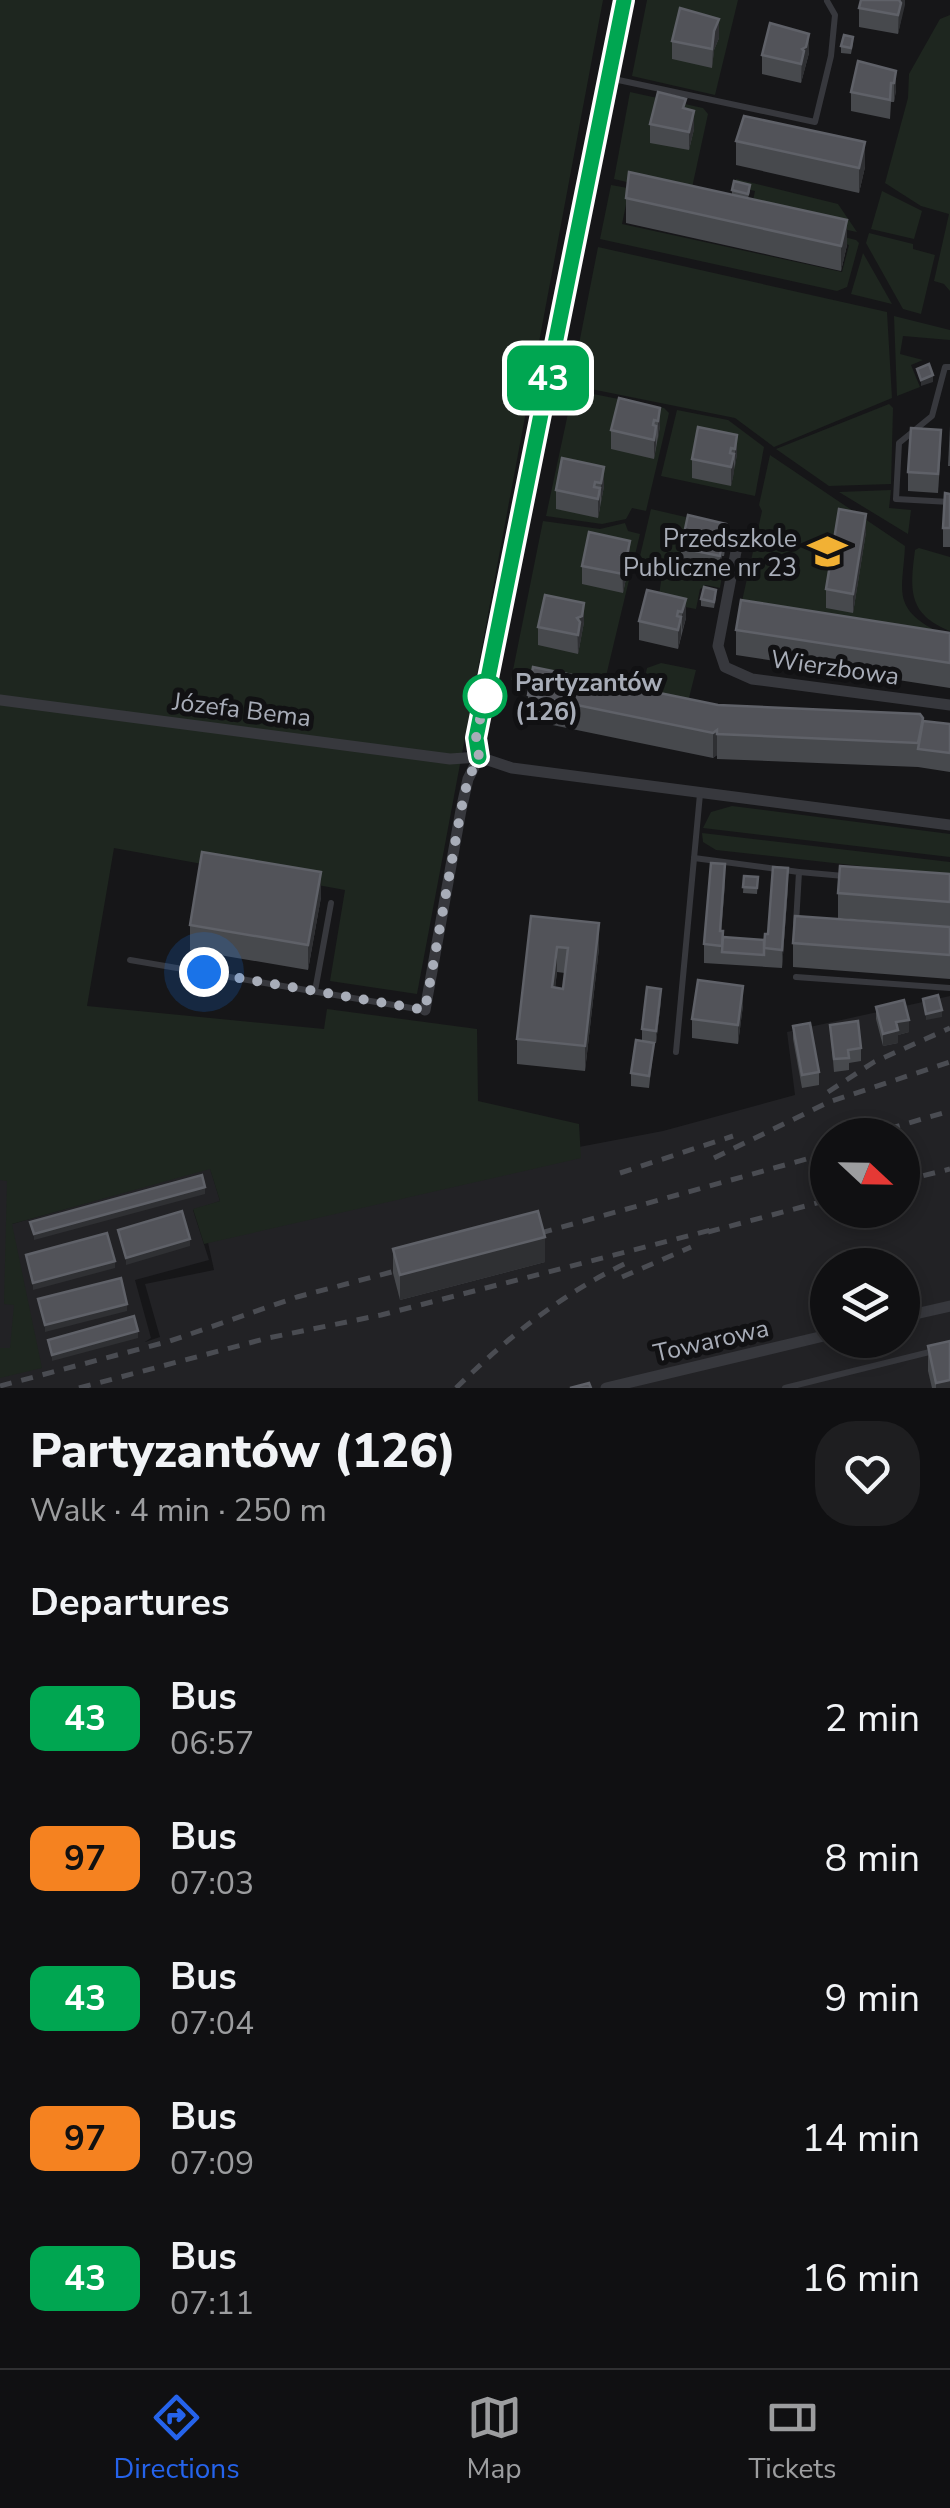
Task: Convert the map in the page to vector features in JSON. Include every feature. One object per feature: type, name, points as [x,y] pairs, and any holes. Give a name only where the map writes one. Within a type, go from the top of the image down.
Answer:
[{"type":"street","points":[[425,1010],[461,810],[468,779],[479,757],[476,738],[624,0]]},
{"type":"street","name":"Wierzbowa","points":[[738,541],[718,646],[725,668],[752,679],[950,706]]},
{"type":"street","name":"Józefa Bema","points":[[0,700],[450,759],[479,757],[512,768],[950,825]]},
{"type":"street","points":[[920,1314],[950,1306]]},
{"type":"street","name":"Towarowa","points":[[606,1388],[810,1339]]},
{"type":"lane","points":[[608,78],[815,122],[831,56],[835,15],[827,2]]},
{"type":"lane","points":[[950,367],[945,366],[932,416],[899,443],[896,500],[950,502]]},
{"type":"lane","points":[[676,1052],[700,794]]},
{"type":"lane","points":[[694,858],[856,878]]},
{"type":"lane","points":[[800,872],[796,924],[815,926]]},
{"type":"lane","points":[[315,991],[331,903]]},
{"type":"lane","points":[[130,960],[425,1010]]},
{"type":"lane","points":[[796,977],[950,988]]},
{"type":"lane","points":[[785,1388],[950,1346]]},
{"type":"shaded area","points":[[0,0],[603,0],[417,994],[330,981],[345,890],[114,848],[87,1006],[324,1029],[327,1009],[477,1029],[478,1101],[579,1124],[581,1158],[204,1244],[193,1209],[220,1201],[210,1169],[12,1224],[42,1368],[0,1378],[0,1348],[10,1348],[14,1305],[4,1304],[7,1181],[0,1180]]},
{"type":"shaded area","points":[[647,0],[738,0],[715,95],[632,76]]},
{"type":"shaded area","points":[[950,15],[950,291],[934,281],[949,214],[921,206],[885,183],[908,98],[909,74],[940,19]]},
{"type":"shaded area","points":[[630,92],[703,108],[708,114],[690,197],[614,179]]},
{"type":"shaded area","points":[[736,179],[838,204],[857,232],[751,210],[755,191],[734,186]]},
{"type":"shaded area","points":[[611,185],[644,191],[628,195],[622,224],[842,272],[849,245],[839,242],[840,236],[856,240],[859,243],[847,287],[837,291],[600,239]]},
{"type":"shaded area","points":[[882,191],[922,211],[914,239],[871,229]]},
{"type":"shaded area","points":[[869,233],[913,244],[913,249],[935,255],[921,314],[903,309],[866,243]]},
{"type":"shaded area","points":[[598,247],[887,312],[892,398],[774,447],[735,418],[571,385]]},
{"type":"shaded area","points":[[863,253],[892,304],[851,294]]},
{"type":"shaded area","points":[[894,316],[950,330],[950,340],[903,336],[900,354],[923,360],[911,365],[920,387],[897,396]]},
{"type":"shaded area","points":[[573,390],[664,408],[669,413],[646,511],[632,508],[626,519],[602,524],[546,516]]},
{"type":"shaded area","points":[[889,404],[893,408],[891,484],[829,486],[776,449]]},
{"type":"shaded area","points":[[677,410],[728,420],[764,447],[755,496],[661,476]]},
{"type":"shaded area","name":"Przedszkole Publiczne nr 23","points":[[770,455],[905,546],[902,586],[906,605],[936,631],[740,610]]},
{"type":"shaded area","points":[[891,490],[889,508],[911,510],[908,534],[839,492]]},
{"type":"shaded area","points":[[651,509],[694,519],[680,567],[722,576],[720,588],[706,585],[700,589],[696,609],[658,602],[662,575],[637,569]]},
{"type":"shaded area","points":[[543,521],[600,529],[625,523],[628,531],[640,534],[601,697],[511,680]]},
{"type":"shaded area","points":[[915,550],[950,557],[950,631],[926,617],[914,599],[913,564]]},
{"type":"shaded area","points":[[661,663],[696,670],[685,714],[639,705],[647,668]]},
{"type":"shaded area","points":[[732,806],[950,834],[950,857],[703,828],[711,812]]},
{"type":"shaded area","points":[[702,833],[950,862],[950,876],[716,850],[703,842]]},
{"type":"shaded area","points":[[950,996],[950,1388],[0,1388],[0,1126],[14,1127],[12,1224],[210,1168],[220,1201],[193,1210],[209,1260],[135,1280],[151,1338],[145,1342],[160,1337],[145,1284],[214,1270],[207,1238],[469,1168],[663,1131],[795,1095],[787,1032]]},
{"type":"building","points":[[861,0],[901,3],[898,15],[859,8]]},
{"type":"building","points":[[680,8],[719,19],[712,49],[672,41]]},
{"type":"building","points":[[770,23],[809,34],[801,64],[762,55]]},
{"type":"building","points":[[844,35],[853,37],[851,48],[841,46]]},
{"type":"building","points":[[858,61],[896,71],[890,100],[851,92]]},
{"type":"building","points":[[658,92],[686,99],[683,108],[694,111],[689,132],[650,124]]},
{"type":"building","points":[[744,116],[865,142],[859,168],[736,141]]},
{"type":"building","points":[[629,172],[847,220],[841,246],[626,198]]},
{"type":"building","points":[[734,181],[750,185],[748,194],[732,190]]},
{"type":"building","points":[[929,364],[933,375],[921,380],[917,369]]},
{"type":"building","points":[[619,398],[660,408],[658,421],[654,420],[653,425],[654,440],[611,430]]},
{"type":"building","points":[[698,427],[737,435],[735,449],[731,448],[730,453],[734,454],[731,467],[692,459]]},
{"type":"building","points":[[911,428],[941,430],[938,474],[908,472]]},
{"type":"building","points":[[562,458],[604,467],[601,483],[595,482],[594,487],[600,488],[598,499],[556,490]]},
{"type":"building","points":[[945,493],[950,494],[950,528],[943,528]]},
{"type":"building","points":[[839,509],[866,514],[853,594],[826,589]]},
{"type":"building","points":[[688,515],[726,524],[724,537],[718,542],[722,543],[720,556],[681,548]]},
{"type":"building","points":[[589,532],[630,541],[627,555],[622,556],[626,559],[623,574],[582,566]]},
{"type":"building","points":[[704,587],[716,590],[714,602],[701,599]]},
{"type":"building","points":[[647,590],[686,599],[682,612],[678,611],[678,630],[639,621]]},
{"type":"building","points":[[545,595],[584,603],[582,616],[577,618],[578,635],[538,627]]},
{"type":"building","points":[[741,600],[950,633],[950,663],[736,630]]},
{"type":"building","points":[[533,667],[718,705],[920,714],[923,718],[918,743],[717,734],[717,730],[713,733],[528,695]]},
{"type":"building","points":[[923,721],[950,724],[950,753],[918,749]]},
{"type":"building","points":[[202,852],[321,872],[308,945],[190,925]]},
{"type":"building","points":[[711,863],[725,864],[722,946],[704,944]]},
{"type":"building","points":[[840,866],[950,874],[950,902],[838,893]]},
{"type":"building","points":[[773,867],[788,868],[782,950],[764,948]]},
{"type":"building","points":[[744,876],[758,877],[757,888],[743,887]]},
{"type":"building","points":[[531,916],[599,923],[585,1046],[517,1039]],"holes":[[[557,947],[568,948],[563,989],[552,987]]]},
{"type":"building","points":[[795,916],[950,927],[950,955],[793,943]]},
{"type":"building","points":[[723,937],[764,940],[764,955],[722,952]]},
{"type":"building","points":[[698,980],[743,986],[738,1025],[692,1019]]},
{"type":"building","points":[[647,987],[661,989],[656,1031],[642,1029]]},
{"type":"building","points":[[938,995],[942,1010],[926,1014],[923,999]]},
{"type":"building","points":[[904,1000],[909,1020],[896,1022],[898,1030],[883,1034],[876,1007]]},
{"type":"building","points":[[858,1021],[861,1048],[848,1050],[849,1058],[834,1059],[830,1025]]},
{"type":"building","points":[[810,1023],[819,1072],[802,1075],[793,1026]]},
{"type":"building","points":[[636,1040],[654,1043],[649,1076],[631,1073]]},
{"type":"building","points":[[202,1175],[205,1187],[34,1234],[30,1222]]},
{"type":"building","points":[[182,1211],[190,1239],[126,1258],[118,1230]]},
{"type":"building","points":[[538,1211],[545,1237],[400,1275],[393,1249]]},
{"type":"building","points":[[107,1233],[115,1261],[33,1283],[26,1255]]},
{"type":"building","points":[[121,1278],[127,1304],[45,1325],[38,1299]]},
{"type":"building","points":[[134,1316],[138,1331],[52,1355],[48,1340]]},
{"type":"building","points":[[950,1341],[950,1380],[936,1383],[928,1346]]},
{"type":"railway","points":[[828,1092],[874,1062],[950,1028]]},
{"type":"railway","points":[[714,1158],[829,1102],[950,1062]]},
{"type":"railway","points":[[920,1120],[950,1111]]},
{"type":"railway","points":[[620,1173],[733,1136]]},
{"type":"railway","points":[[519,1239],[810,1158]]},
{"type":"railway","points":[[920,1176],[950,1169]]},
{"type":"railway","points":[[708,1232],[810,1205]]},
{"type":"railway","points":[[79,1388],[719,1228]]},
{"type":"railway","points":[[622,1277],[691,1247]]},
{"type":"railway","points":[[456,1388],[539,1316],[633,1260]]},
{"type":"railway","points":[[0,1386],[170,1341],[297,1297],[418,1265]]},
{"type":"bus line","name":"43","points":[[479,757],[476,738],[624,0]]},
{"type":"place","name":"Przedszkole Publiczne nr 23","points":[[827,552]]},
{"type":"place","name":"Partyzantów (126)","points":[[485,696]]},
{"type":"route","points":[[204,972],[425,1010],[461,810],[468,779],[479,757],[476,738],[485,696]]}]
